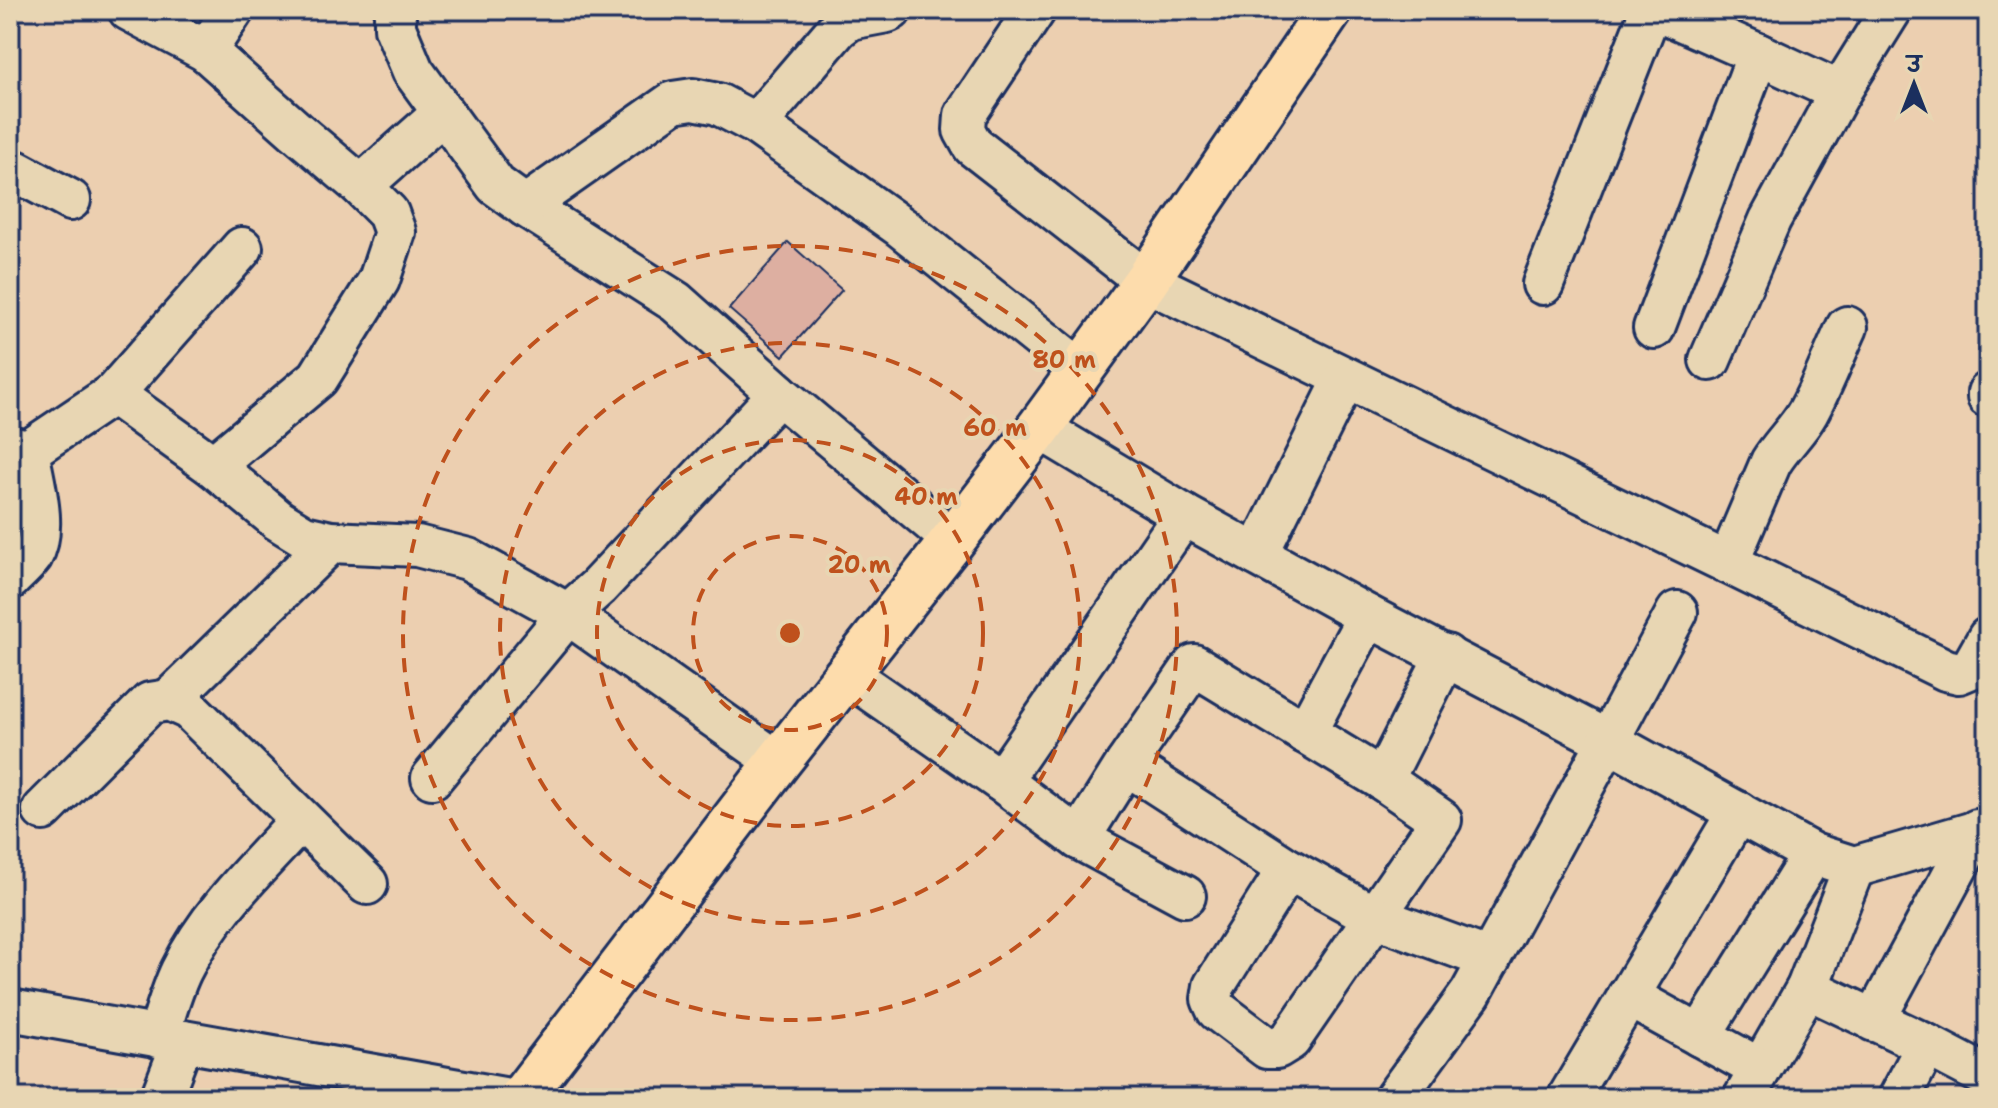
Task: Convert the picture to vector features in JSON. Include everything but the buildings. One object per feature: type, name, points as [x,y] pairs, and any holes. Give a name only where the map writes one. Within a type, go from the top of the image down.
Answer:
[{"type":"main road","points":[[521,1098],[1039,428],[1146,281],[1330,10]]},
{"type":"street","points":[[129,10],[206,51],[361,186],[388,213],[395,232],[379,280],[318,378],[213,466]]},
{"type":"street","points":[[206,51],[233,10]]},
{"type":"street","points":[[395,10],[395,28],[413,71],[496,185],[676,302],[779,394],[953,540]]},
{"type":"street","points":[[756,124],[838,28],[850,19],[891,10]]},
{"type":"street","points":[[1035,10],[965,115],[964,130],[973,146],[1146,281],[1946,670],[1959,673],[1971,668],[1988,638]]},
{"type":"street","points":[[1543,284],[1651,10]]},
{"type":"street","points":[[1658,10],[1840,92]]},
{"type":"street","points":[[1710,360],[1770,220],[1840,92],[1891,10]]},
{"type":"street","points":[[1654,328],[1758,54]]},
{"type":"street","points":[[525,206],[673,102],[693,99],[718,104],[756,124],[901,227],[1080,370]]},
{"type":"street","points":[[361,186],[442,114]]},
{"type":"street","points":[[10,170],[70,200]]},
{"type":"street","points":[[10,579],[32,556],[39,535],[39,518],[19,449],[113,394],[242,248]]},
{"type":"street","points":[[1728,563],[1771,462],[1809,410],[1847,327]]},
{"type":"street","points":[[1257,555],[1345,378]]},
{"type":"street","points":[[113,394],[213,466],[278,520],[304,536],[331,542],[417,546],[468,559],[568,614],[778,762]]},
{"type":"street","points":[[432,778],[568,614],[598,587],[779,394]]},
{"type":"street","points":[[1039,428],[1184,515],[1813,854],[1854,867],[1983,829]]},
{"type":"street","points":[[1001,781],[1184,515]]},
{"type":"street","points":[[169,700],[331,542]]},
{"type":"street","points":[[1395,1098],[1471,993],[1677,612]]},
{"type":"street","points":[[1305,733],[1368,616]]},
{"type":"street","points":[[1383,780],[1446,655]]},
{"type":"street","points":[[1079,839],[1194,665],[1383,780],[1441,820],[1290,1040],[1277,1048],[1267,1048],[1217,1010],[1212,999],[1214,986],[1288,869]]},
{"type":"street","points":[[847,674],[1079,839],[1185,896]]},
{"type":"street","points":[[43,810],[150,703],[169,700],[189,709],[367,884]]},
{"type":"street","points":[[1126,764],[1288,869],[1373,916],[1490,959]]},
{"type":"street","points":[[1568,1098],[1738,812]]},
{"type":"street","points":[[161,1098],[180,973],[218,912],[301,820]]},
{"type":"street","points":[[1874,1021],[1983,829]]},
{"type":"street","points":[[1700,1036],[1813,854]]},
{"type":"street","points":[[1628,996],[1700,1036],[1752,1084],[1807,988],[1854,867]]},
{"type":"street","points":[[1807,988],[1988,1077]]},
{"type":"street","points":[[10,1010],[503,1098]]},
{"type":"street","points":[[1899,1098],[1927,1045]]}]
